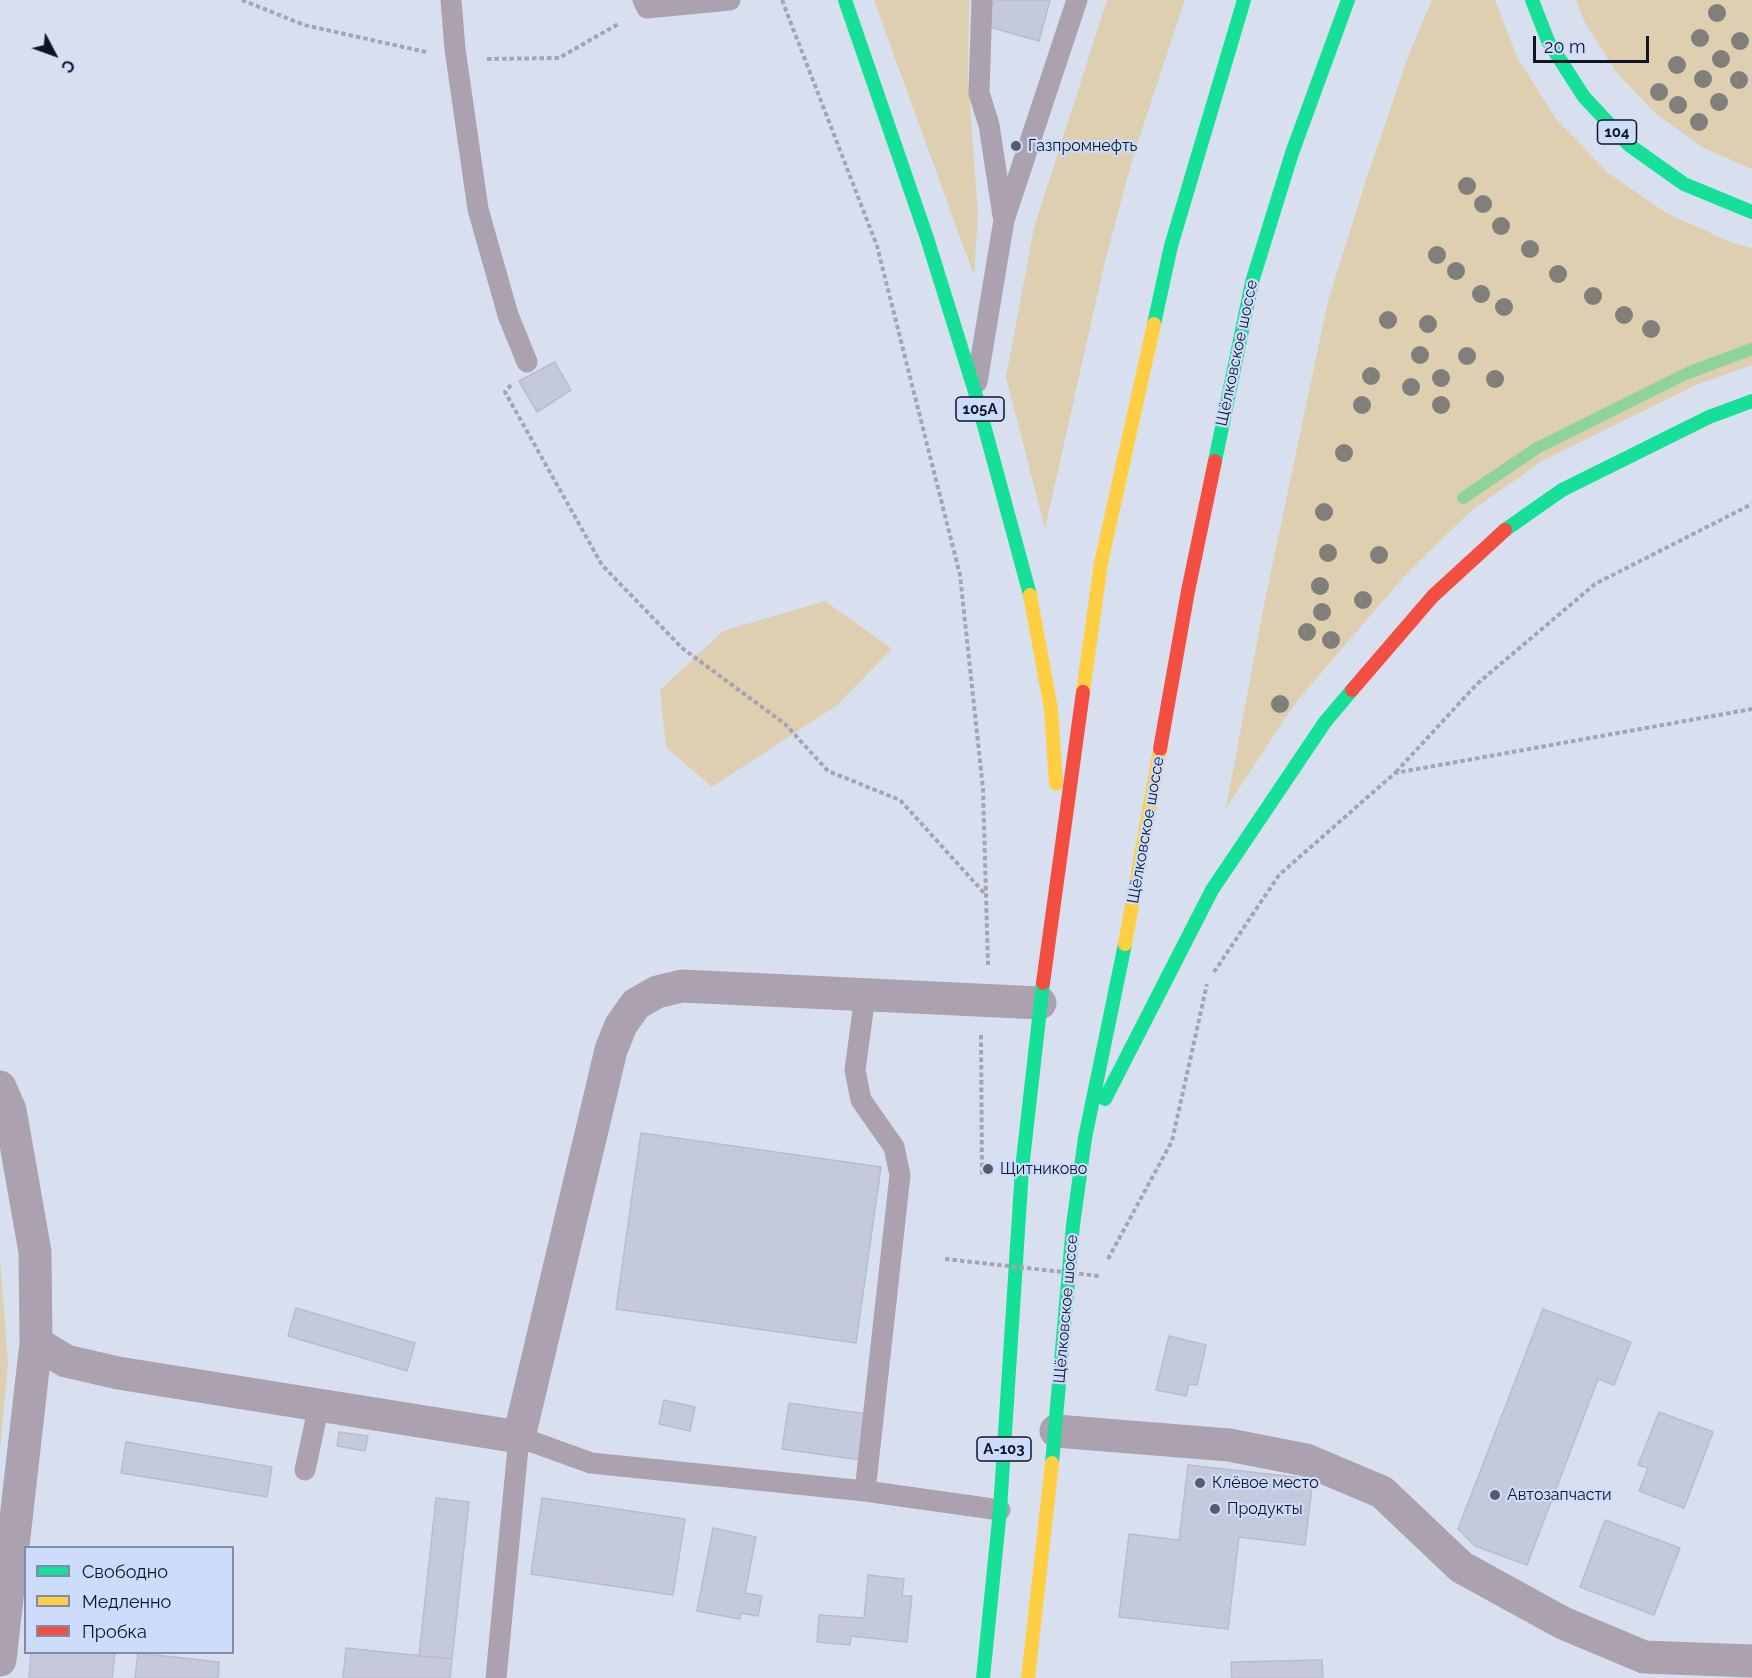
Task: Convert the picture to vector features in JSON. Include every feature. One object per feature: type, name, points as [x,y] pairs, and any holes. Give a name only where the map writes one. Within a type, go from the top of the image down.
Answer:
[{"type":"main road","name":"105A","points":[[845,0],[927,238],[975,392],[1027,582],[1051,709],[1060,853]]},
{"type":"main road","points":[[1060,853],[1101,562],[1171,246],[1231,37],[1244,0]]},
{"type":"main road","name":"Щёлковское шоссе","points":[[1028,1678],[1056,1431],[1073,1225],[1085,1138],[1130,920],[1188,591],[1252,282],[1292,153],[1336,25],[1348,0]]},
{"type":"main road","name":"104","points":[[1532,0],[1548,41],[1584,97],[1629,145],[1684,183],[1752,212]]},
{"type":"main road","points":[[1085,1138],[1212,890],[1325,722],[1433,596],[1494,537],[1562,490],[1709,417],[1752,401]]},
{"type":"main road","name":"А-103","points":[[982,1678],[1000,1510],[1017,1219],[1040,1004],[1060,853]]},
{"type":"street","points":[[36,1343],[66,1361],[118,1374],[519,1437],[611,1050],[621,1025],[636,1004],[657,992],[682,986],[865,996],[985,999],[1040,1004]]},
{"type":"street","points":[[0,1087],[10,1110],[35,1252],[36,1343],[0,1660]]},
{"type":"street","points":[[1056,1431],[1229,1445],[1306,1460],[1382,1492],[1461,1567],[1563,1623],[1644,1657],[1742,1667]]},
{"type":"lane","points":[[451,0],[456,59],[478,209],[508,315],[527,362]]},
{"type":"lane","points":[[645,4],[730,0]]},
{"type":"lane","points":[[982,0],[979,93],[988,124],[1004,220]]},
{"type":"lane","points":[[975,392],[1004,220],[1077,0]]},
{"type":"lane","points":[[865,996],[855,1070],[861,1100],[894,1147],[900,1175],[865,1491]]},
{"type":"lane","points":[[305,1470],[318,1405]]},
{"type":"lane","points":[[496,1678],[519,1437],[591,1463],[865,1491],[1000,1510]]},
{"type":"path","points":[[242,0],[304,25],[456,59],[559,58],[645,4]]},
{"type":"path","points":[[782,0],[877,246],[960,576],[983,789],[988,965],[979,1061],[982,1183]]},
{"type":"path","points":[[527,362],[506,392],[603,565],[682,648],[785,724],[828,771],[900,800],[986,894]]},
{"type":"path","points":[[945,1259],[1099,1276],[1172,1141],[1208,981],[1279,874],[1395,773],[1477,684],[1595,584],[1752,504]]},
{"type":"path","points":[[1395,773],[1752,709]]},
{"type":"path","points":[[978,1265],[979,1253]]},
{"type":"shaded area","points":[[874,0],[969,0],[968,80],[978,213],[974,276]]},
{"type":"shaded area","points":[[1107,0],[1185,0],[1133,157],[1104,265],[1045,529],[1006,377],[1034,228]]},
{"type":"shaded area","points":[[1432,0],[1495,0],[1517,57],[1556,119],[1607,172],[1666,213],[1733,243],[1752,248],[1752,365],[1696,385],[1544,460],[1472,510],[1408,572],[1297,701],[1226,808],[1264,605],[1328,301],[1409,54]]},
{"type":"shaded area","points":[[1576,0],[1752,0],[1752,169],[1704,148],[1656,114],[1616,72],[1585,23]]},
{"type":"shaded area","points":[[825,601],[892,649],[836,706],[712,787],[666,747],[660,690],[723,631]]},
{"type":"shaded area","points":[[0,1258],[8,1362],[0,1452]]},
{"type":"building","points":[[994,0],[1050,0],[1039,41],[986,26]]},
{"type":"building","points":[[555,362],[571,390],[537,412],[519,381]]},
{"type":"building","points":[[641,1133],[881,1167],[856,1343],[616,1309]]},
{"type":"building","points":[[296,1308],[415,1343],[407,1371],[288,1336]]},
{"type":"building","points":[[1543,1309],[1631,1342],[1614,1385],[1598,1379],[1527,1565],[1475,1546],[1458,1529]]},
{"type":"building","points":[[1169,1336],[1206,1345],[1197,1385],[1189,1384],[1186,1396],[1156,1390]]},
{"type":"building","points":[[664,1400],[695,1407],[690,1431],[659,1424]]},
{"type":"building","points":[[789,1403],[867,1414],[861,1460],[782,1449]]},
{"type":"building","points":[[1659,1412],[1713,1432],[1684,1508],[1639,1491],[1648,1468],[1638,1465]]},
{"type":"building","points":[[339,1432],[368,1436],[365,1451],[337,1446]]},
{"type":"building","points":[[126,1442],[272,1467],[267,1497],[121,1473]]},
{"type":"building","points":[[1188,1465],[1313,1479],[1305,1545],[1239,1537],[1228,1629],[1119,1617],[1129,1534],[1179,1540]]},
{"type":"building","points":[[436,1498],[469,1502],[452,1659],[419,1656]]},
{"type":"building","points":[[542,1498],[685,1519],[673,1595],[531,1574]]},
{"type":"building","points":[[1605,1520],[1680,1548],[1654,1615],[1580,1587]]},
{"type":"building","points":[[713,1528],[756,1537],[745,1593],[762,1596],[758,1616],[741,1613],[740,1619],[697,1611]]},
{"type":"building","points":[[868,1575],[904,1579],[902,1596],[912,1596],[907,1642],[851,1636],[850,1645],[817,1642],[819,1615],[864,1618]]},
{"type":"building","points":[[346,1648],[452,1659],[450,1678],[343,1678]]},
{"type":"building","points":[[31,1654],[115,1654],[112,1678],[29,1678]]},
{"type":"building","points":[[138,1654],[219,1662],[218,1678],[135,1678]]},
{"type":"building","points":[[1322,1660],[1323,1678],[1232,1678],[1231,1662]]},
{"type":"waterway","points":[[1463,498],[1537,448],[1690,372],[1752,349]]},
{"type":"traffic: fast","points":[[845,0],[927,238],[975,392],[1030,595]]},
{"type":"traffic: fast","points":[[1154,324],[1171,246],[1244,0]]},
{"type":"traffic: fast","points":[[1215,461],[1252,282],[1292,153],[1348,0]]},
{"type":"traffic: fast","points":[[1532,0],[1548,41],[1584,97],[1629,145],[1684,184],[1752,212]]},
{"type":"traffic: fast","points":[[1505,530],[1562,490],[1709,417],[1752,401]]},
{"type":"traffic: fast","points":[[1105,1099],[1212,890],[1325,722],[1352,690]]},
{"type":"traffic: fast","points":[[1052,1463],[1073,1225],[1085,1138],[1125,944]]},
{"type":"traffic: fast","points":[[983,1678],[1000,1510],[1022,1169],[1043,983]]},
{"type":"traffic: slow","points":[[1083,692],[1101,563],[1154,324]]},
{"type":"traffic: slow","points":[[1030,595],[1051,709],[1056,784]]},
{"type":"traffic: slow","points":[[1125,944],[1160,749]]},
{"type":"traffic: slow","points":[[1028,1678],[1052,1463]]},
{"type":"traffic: jam","points":[[1160,749],[1188,591],[1215,461]]},
{"type":"traffic: jam","points":[[1352,690],[1433,596],[1505,530]]},
{"type":"traffic: jam","points":[[1043,983],[1083,692]]},
{"type":"place","name":"Газпромнефть","points":[[1016,146]]},
{"type":"place","name":"Щитниково","points":[[988,1169]]},
{"type":"place","name":"Клёвое место","points":[[1200,1483]]},
{"type":"place","name":"Автозапчасти","points":[[1495,1495]]},
{"type":"place","name":"Продукты","points":[[1215,1509]]}]
